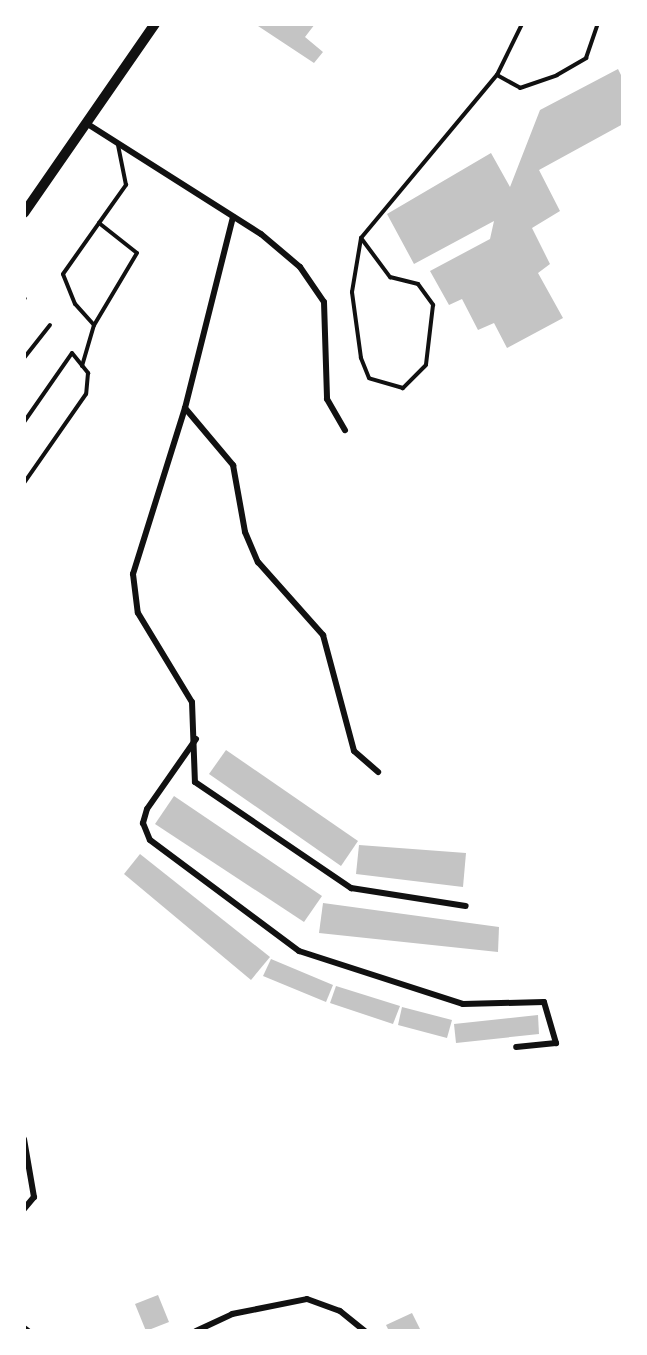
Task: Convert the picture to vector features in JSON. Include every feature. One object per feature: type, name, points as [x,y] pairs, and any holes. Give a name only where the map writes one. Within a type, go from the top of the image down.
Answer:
[{"type":"main road","points":[[24,213],[155,24]]},
{"type":"street","points":[[86,123],[233,217],[300,267],[324,302],[327,399],[345,430]]},
{"type":"street","points":[[233,217],[185,408],[133,574],[132,596],[192,702],[196,738],[192,768],[204,792],[325,874],[351,888],[466,906]]},
{"type":"street","points":[[185,408],[233,465],[245,532],[258,562],[323,636],[354,751],[378,772]]},
{"type":"street","points":[[196,738],[147,809],[143,823],[150,840],[299,951],[463,1004],[544,1002],[556,1043],[516,1047]]},
{"type":"street","points":[[24,1139],[34,1197],[24,1209]]},
{"type":"street","points":[[196,1331],[232,1314],[307,1299],[340,1311],[365,1331]]},
{"type":"street","points":[[24,1328],[28,1331]]},
{"type":"lane","points":[[361,238],[390,277],[418,284],[433,306],[426,364],[403,387],[369,378],[361,358],[352,292],[361,238],[497,75],[522,24]]},
{"type":"lane","points":[[497,75],[520,88],[557,75],[586,58],[598,24]]},
{"type":"lane","points":[[94,325],[75,304],[63,274],[126,185],[118,145]]},
{"type":"lane","points":[[82,366],[94,325],[137,253],[99,223]]},
{"type":"lane","points":[[24,358],[50,325]]},
{"type":"lane","points":[[24,422],[72,353],[88,373],[86,394],[24,483]]},
{"type":"building","points":[[255,24],[315,24],[305,37],[323,52],[314,63]]},
{"type":"building","points":[[618,69],[623,79],[623,124],[539,170],[560,211],[532,228],[550,264],[538,273],[563,318],[507,348],[494,323],[478,330],[462,299],[449,305],[430,271],[490,239],[494,221],[414,264],[387,214],[491,153],[510,187],[540,110]]},
{"type":"building","points":[[226,750],[358,841],[341,866],[209,774]]},
{"type":"building","points":[[174,796],[322,896],[304,922],[155,824]]},
{"type":"building","points":[[359,845],[466,853],[463,887],[356,874]]},
{"type":"building","points":[[140,854],[270,957],[251,980],[124,874]]},
{"type":"building","points":[[323,903],[499,927],[498,952],[319,933]]},
{"type":"building","points":[[271,959],[333,985],[326,1002],[263,976]]},
{"type":"building","points":[[336,986],[400,1006],[393,1024],[330,1003]]},
{"type":"building","points":[[402,1007],[452,1020],[447,1038],[398,1025]]},
{"type":"building","points":[[538,1015],[539,1034],[456,1043],[454,1024]]},
{"type":"building","points":[[158,1295],[169,1322],[146,1331],[135,1304]]},
{"type":"building","points":[[412,1313],[421,1331],[389,1331],[386,1325]]}]
